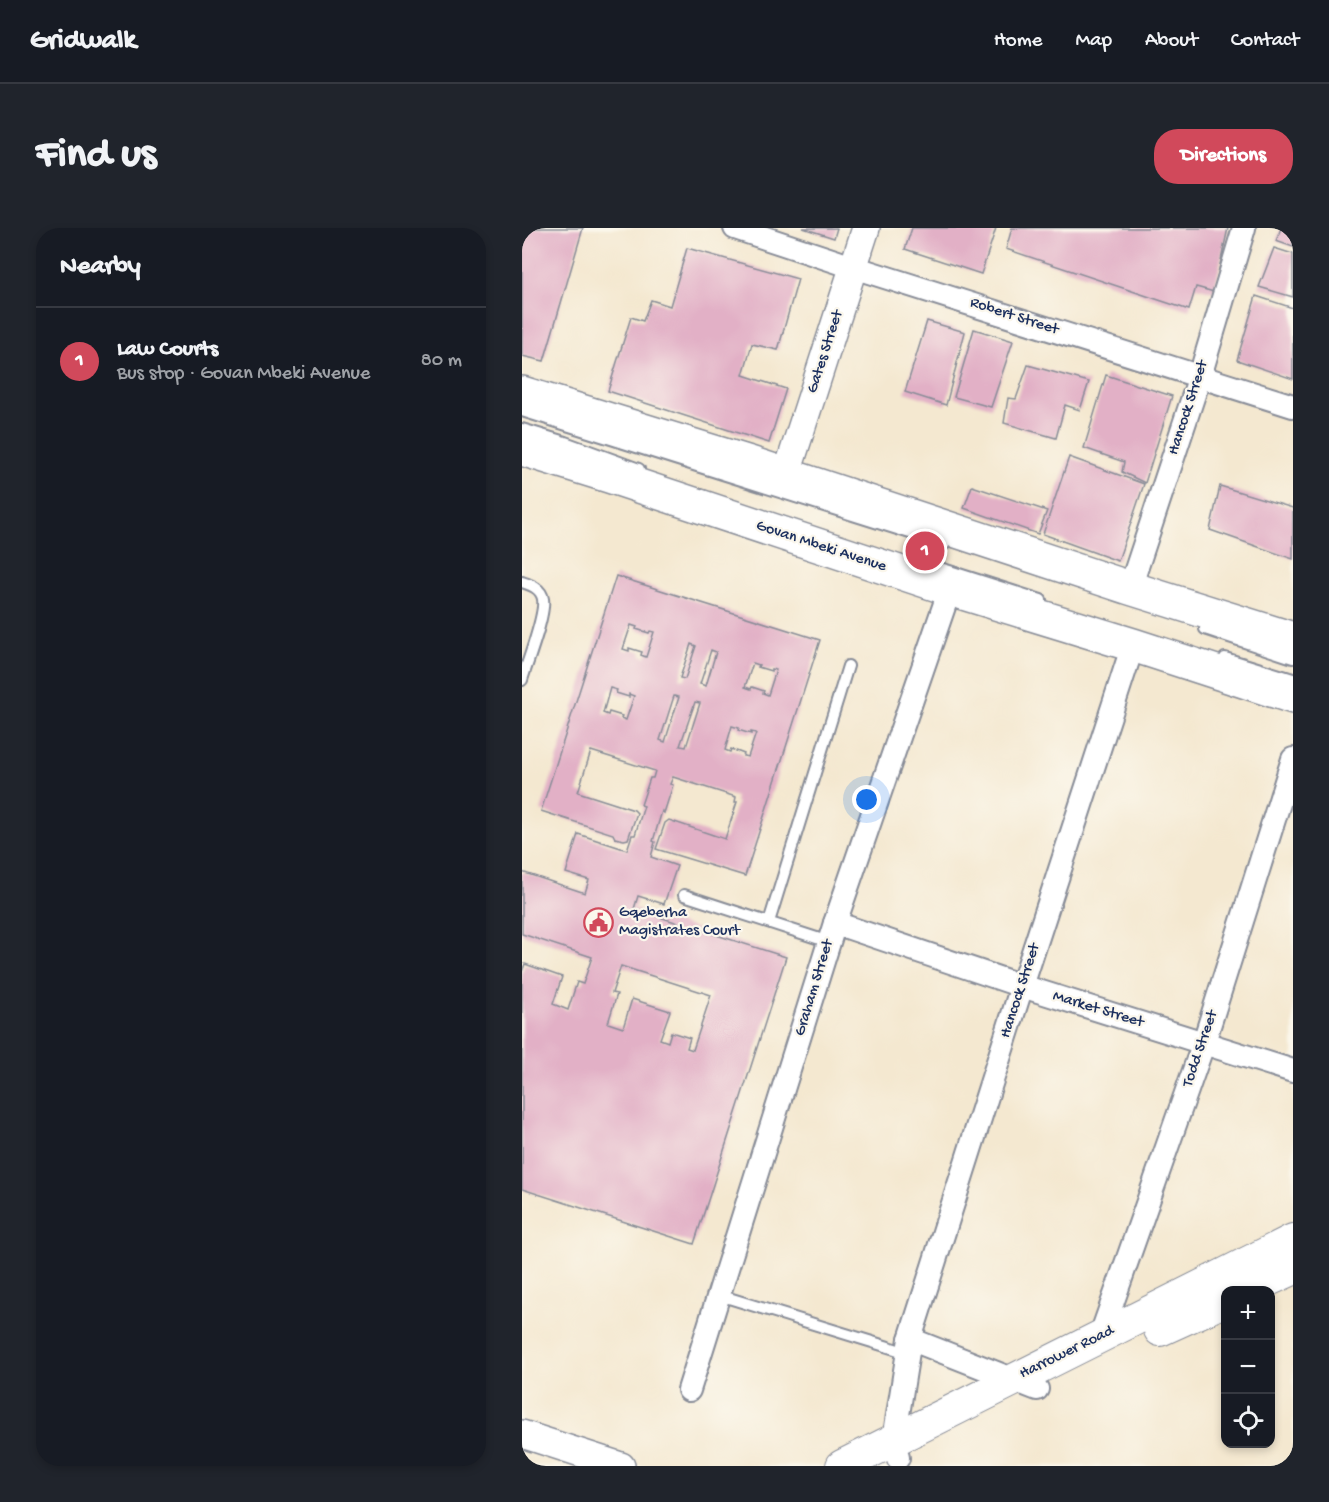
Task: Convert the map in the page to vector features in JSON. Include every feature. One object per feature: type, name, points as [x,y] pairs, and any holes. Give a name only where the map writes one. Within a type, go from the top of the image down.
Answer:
[{"type":"main road","points":[[522,393],[750,463],[1293,639]]},
{"type":"main road","name":"Govan Mbeki Avenue","points":[[523,448],[950,589],[1293,697]]},
{"type":"main road","name":"Harrower Road","points":[[842,1466],[891,1455],[1024,1384],[1101,1335],[1293,1240]]},
{"type":"main road","points":[[1255,1286],[1293,1269]]},
{"type":"main road","name":"Harrower Road","points":[[1024,1384],[1111,1353],[1221,1302]]},
{"type":"street","name":"Robert Street","points":[[735,228],[1293,406]]},
{"type":"street","name":"Gates Street","points":[[786,476],[866,228]]},
{"type":"street","name":"Hancock Street","points":[[1130,588],[1200,376],[1244,228]]},
{"type":"street","name":"Graham Street","points":[[689,1390],[832,933],[950,589]]},
{"type":"street","name":"Hancock Street","points":[[891,1455],[909,1346],[1022,986],[1133,645]]},
{"type":"street","name":"Todd Street","points":[[1101,1335],[1204,1042],[1293,759]]},
{"type":"street","name":"Market Street","points":[[832,933],[1022,986],[1293,1071]]},
{"type":"street","points":[[909,1346],[1024,1384]]},
{"type":"street","points":[[522,1434],[616,1465]]},
{"type":"lane","points":[[522,411],[960,549]]},
{"type":"lane","points":[[523,448],[565,442],[650,473]]},
{"type":"lane","points":[[907,558],[1055,604]]},
{"type":"lane","points":[[522,582],[535,587],[543,597],[543,612],[522,680]]},
{"type":"lane","points":[[1197,626],[1293,658]]},
{"type":"lane","points":[[1214,654],[1293,679]]},
{"type":"lane","points":[[769,922],[848,666]]},
{"type":"lane","points":[[684,895],[769,922],[832,933]]},
{"type":"lane","points":[[719,1295],[909,1346]]},
{"type":"building","points":[[522,228],[583,228],[544,361],[522,356]]},
{"type":"building","points":[[803,228],[837,228],[834,238]]},
{"type":"building","points":[[912,228],[996,228],[981,274],[905,249]]},
{"type":"building","points":[[1012,228],[1228,228],[1214,292],[1196,287],[1189,310],[1006,249]]},
{"type":"building","points":[[1281,228],[1293,228],[1293,247],[1276,241]]},
{"type":"building","points":[[687,248],[798,279],[778,350],[752,344],[743,375],[786,389],[769,443],[608,391],[631,317],[643,321],[651,300],[670,306]]},
{"type":"building","points":[[1274,248],[1293,254],[1293,297],[1259,287]]},
{"type":"building","points":[[1256,296],[1293,308],[1293,379],[1237,360]]},
{"type":"building","points":[[927,321],[965,332],[946,405],[905,392]]},
{"type":"building","points":[[974,329],[1013,341],[991,407],[954,397]]},
{"type":"building","points":[[1028,365],[1089,382],[1080,410],[1065,405],[1056,438],[1004,423],[1008,398],[1016,399]]},
{"type":"building","points":[[1106,375],[1172,396],[1145,483],[1122,472],[1124,462],[1084,448]]},
{"type":"building","points":[[1069,457],[1144,484],[1118,561],[1043,534]]},
{"type":"building","points":[[972,486],[1047,511],[1038,534],[964,508]]},
{"type":"building","points":[[1220,486],[1293,508],[1293,559],[1210,530]]},
{"type":"building","name":"Gqeberha Magistrates Court","points":[[616,576],[820,640],[745,876],[656,849],[665,823],[669,820],[725,839],[737,802],[735,802],[736,797],[673,777],[670,784],[673,785],[653,841],[655,842],[651,857],[677,866],[664,904],[638,896],[634,909],[786,957],[694,1244],[522,1189],[522,972],[525,964],[562,977],[553,1004],[568,1010],[577,982],[583,984],[592,957],[522,934],[522,872],[585,893],[589,880],[566,873],[578,834],[627,850],[632,835],[635,835],[644,806],[641,805],[650,778],[653,778],[655,771],[591,751],[578,792],[634,810],[637,813],[628,839],[615,838],[613,834],[541,811]],"holes":[[[631,625],[649,633],[654,632],[646,657],[641,655],[642,652],[629,648],[629,651],[623,649]],[[691,644],[696,646],[685,679],[680,678]],[[711,650],[716,652],[706,686],[700,684]],[[753,663],[771,671],[771,669],[776,670],[768,695],[763,693],[764,691],[752,687],[751,689],[745,687]],[[610,688],[617,690],[616,693],[629,697],[629,694],[634,696],[626,720],[621,718],[622,716],[609,712],[608,715],[603,713]],[[674,696],[679,697],[665,742],[660,740]],[[695,702],[700,703],[686,747],[680,746]],[[732,726],[751,734],[751,732],[756,733],[748,757],[731,749],[730,752],[725,750]],[[621,966],[711,995],[693,1050],[687,1048],[690,1038],[671,1032],[668,1042],[660,1039],[670,1011],[632,999],[623,1028],[608,1023],[617,994],[612,993]]]},
{"type":"place","name":"Law Courts","points":[[925,551]]},
{"type":"place","name":"Gqeberha Magistrates Court","points":[[598,922]]}]
